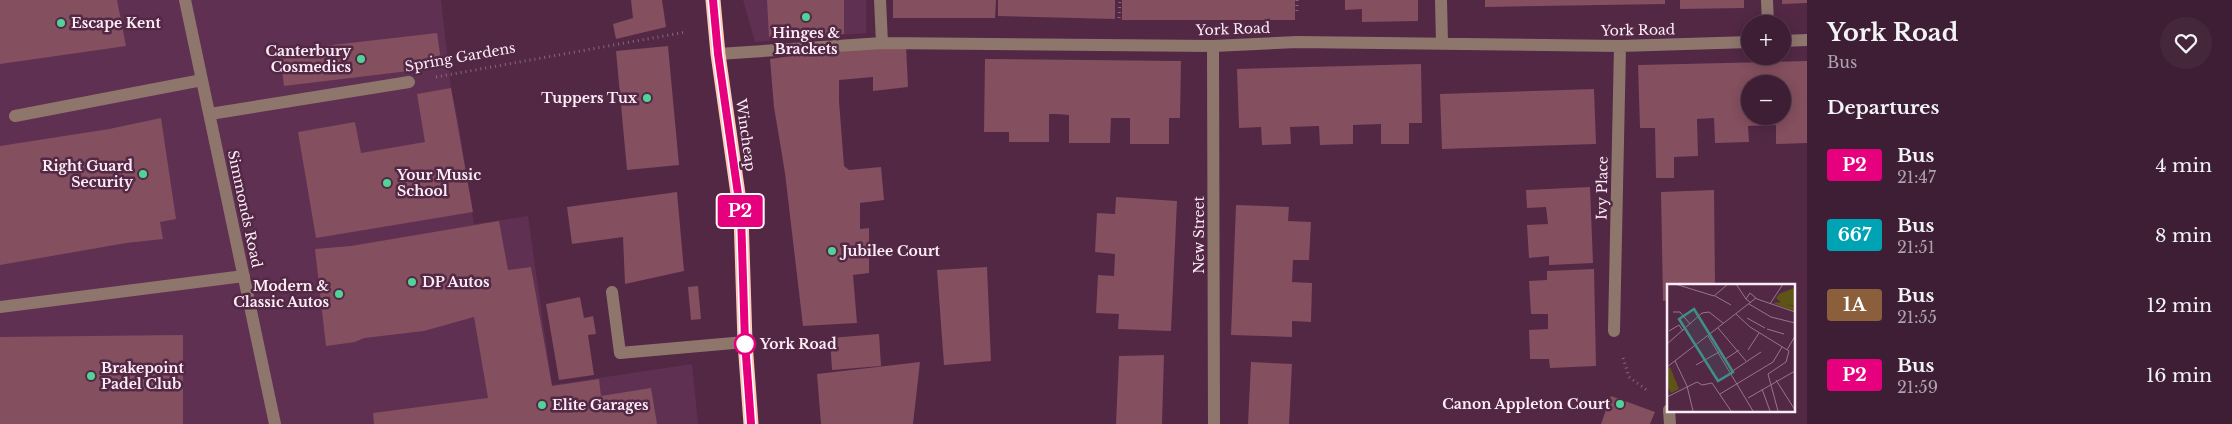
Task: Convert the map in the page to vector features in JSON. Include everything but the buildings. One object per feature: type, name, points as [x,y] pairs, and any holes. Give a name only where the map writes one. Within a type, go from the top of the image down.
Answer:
[{"type":"highway","name":"Wincheap","points":[[713,0],[718,54],[741,215],[745,342],[751,424]]},
{"type":"street","name":"Simmonds Road","points":[[184,0],[275,424]]},
{"type":"street","points":[[880,0],[882,43]]},
{"type":"street","points":[[1441,0],[1442,44]]},
{"type":"street","points":[[1767,0],[1768,15]]},
{"type":"street","points":[[1791,41],[1807,40]]},
{"type":"street","name":"York Road","points":[[718,54],[882,43],[1213,46],[1297,42],[1620,46],[1741,42]]},
{"type":"street","name":"New Street","points":[[1213,46],[1214,424]]},
{"type":"street","name":"Ivy Place","points":[[1614,331],[1620,46]]},
{"type":"street","points":[[15,116],[202,80]]},
{"type":"street","name":"Spring Gardens","points":[[210,114],[409,82]]},
{"type":"street","points":[[0,307],[244,276]]},
{"type":"street","points":[[612,292],[620,353],[745,342]]},
{"type":"path","name":"Spring Gardens","points":[[409,82],[715,27]]},
{"type":"shaded area","points":[[0,0],[441,0],[451,88],[458,120],[474,224],[528,216],[552,385],[692,364],[698,424],[0,424]]},
{"type":"shaded area","name":"Hinges & Brackets","points":[[743,0],[866,0],[866,33],[755,42]]},
{"type":"bus line","name":"P2","points":[[713,0],[718,54],[741,215],[745,342],[751,424]]},
{"type":"place","name":"Hinges & Brackets","points":[[806,17]]},
{"type":"place","name":"Escape Kent","points":[[61,23]]},
{"type":"place","name":"Canterbury Cosmedics","points":[[361,59]]},
{"type":"place","name":"Tuppers Tux","points":[[647,98]]},
{"type":"place","name":"Right Guard Security","points":[[143,174]]},
{"type":"place","name":"Your Music School","points":[[387,183]]},
{"type":"place","name":"Jubilee Court","points":[[832,251]]},
{"type":"place","name":"DP Autos","points":[[412,282]]},
{"type":"place","name":"Modern & Classic Autos","points":[[339,294]]},
{"type":"place","name":"York Road","points":[[745,344]]},
{"type":"place","name":"Brakepoint Padel Club","points":[[91,376]]},
{"type":"place","name":"Canon Appleton Court","points":[[1620,404]]},
{"type":"place","name":"Elite Garages","points":[[542,405]]}]
